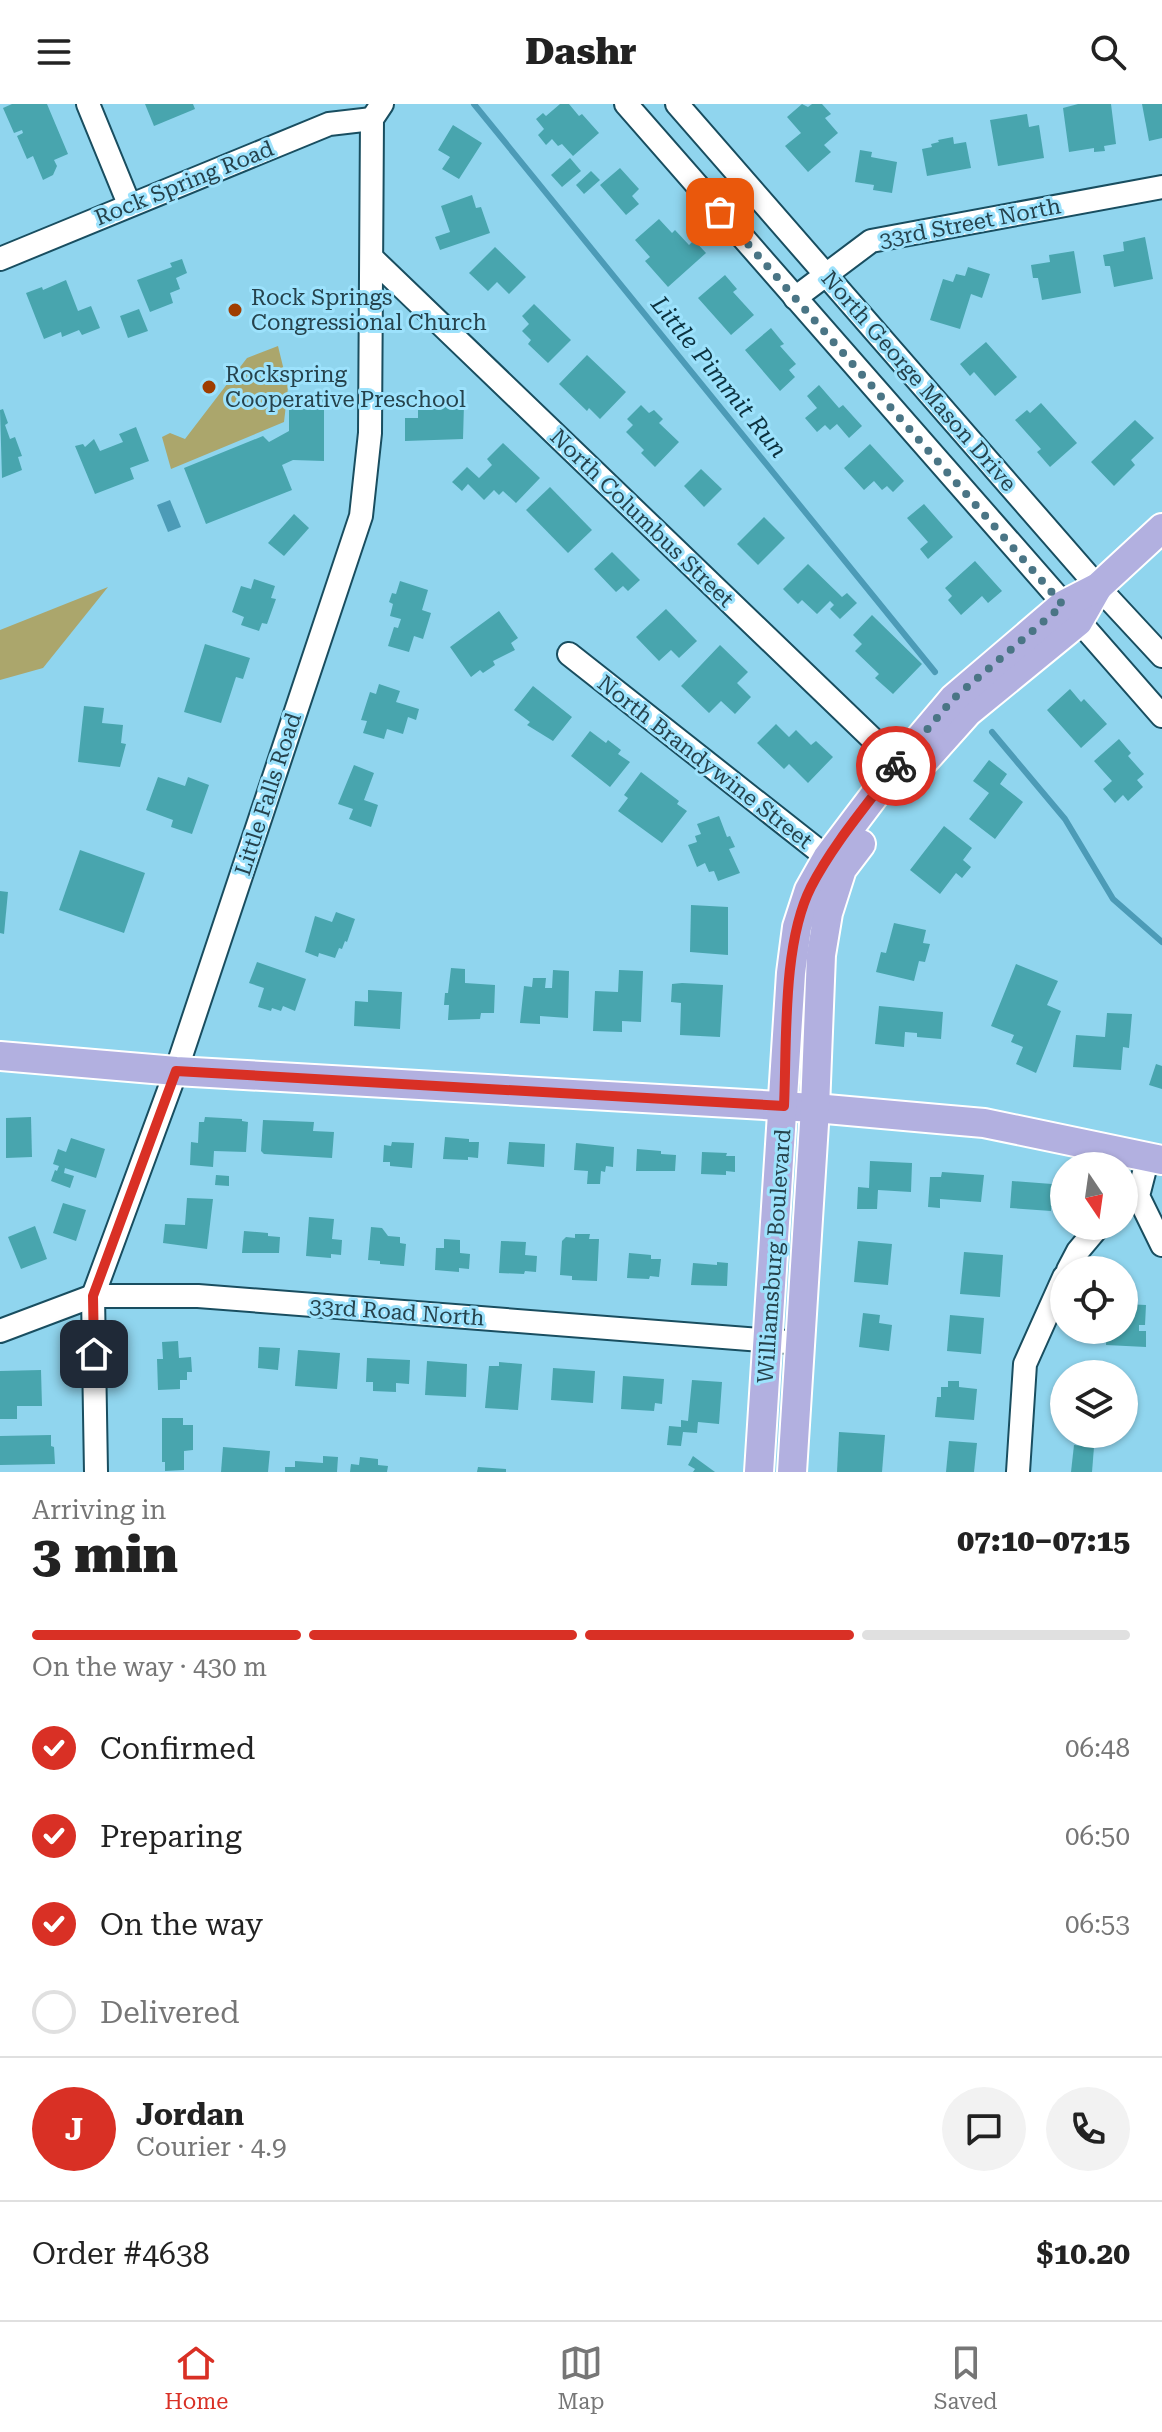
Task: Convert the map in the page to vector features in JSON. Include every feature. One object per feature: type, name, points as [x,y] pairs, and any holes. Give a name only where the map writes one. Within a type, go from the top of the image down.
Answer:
[{"type":"main road","name":"Williamsburg Boulevard","points":[[759,1472],[791,973],[797,927],[809,890],[835,864],[953,699],[1070,613],[1162,528]]},
{"type":"main road","name":"Williamsburg Boulevard","points":[[792,1472],[815,1108],[821,955],[835,864]]},
{"type":"main road","points":[[0,1056],[176,1071],[815,1108],[984,1123],[1155,1159]]},
{"type":"street","points":[[88,104],[129,204]]},
{"type":"street","name":"North George Mason Drive","points":[[626,104],[1162,716]]},
{"type":"street","name":"North George Mason Drive","points":[[677,104],[1098,587],[1162,656]]},
{"type":"street","name":"Rock Spring Road","points":[[0,259],[329,124],[377,112]]},
{"type":"street","name":"Little Falls Road","points":[[96,1472],[93,1296],[176,1071],[361,516],[370,433],[377,112]]},
{"type":"street","name":"33rd Street North","points":[[795,298],[871,241],[1162,187]]},
{"type":"street","name":"North Columbus Street","points":[[373,259],[905,770]]},
{"type":"street","name":"North Brandywine Street","points":[[569,654],[835,864]]},
{"type":"street","points":[[1138,1189],[1155,1159]]},
{"type":"street","points":[[1138,1211],[1162,1245]]},
{"type":"street","points":[[1075,1256],[1087,1240]]},
{"type":"street","name":"33rd Road North","points":[[0,1331],[93,1296],[198,1296],[800,1343]]},
{"type":"street","points":[[1018,1472],[1025,1364],[1050,1308]]},
{"type":"shaded area","points":[[278,346],[288,387],[284,422],[171,469],[162,437],[170,433],[185,439],[247,358]]},
{"type":"shaded area","points":[[108,587],[43,668],[0,680],[0,630]]},
{"type":"water","points":[[170,500],[181,527],[168,532],[157,505]]},
{"type":"building","points":[[12,104],[47,104],[68,154],[54,160],[57,166],[53,175],[43,180],[33,156],[27,159],[17,136],[23,133],[22,130],[14,133],[3,108]]},
{"type":"building","points":[[145,104],[193,104],[195,109],[154,126]]},
{"type":"building","points":[[560,104],[569,104],[599,133],[573,156],[562,144],[558,146],[552,139],[546,145],[538,135],[544,129],[536,119],[543,113],[546,116]]},
{"type":"building","points":[[802,104],[808,107],[822,104],[831,114],[825,118],[838,133],[824,145],[831,152],[808,172],[785,146],[801,133],[787,117]]},
{"type":"building","points":[[1078,104],[1111,104],[1116,144],[1104,146],[1105,151],[1094,152],[1094,148],[1069,152],[1063,108]]},
{"type":"building","points":[[1142,104],[1162,104],[1162,138],[1149,141]]},
{"type":"building","points":[[1027,114],[1029,127],[1039,125],[1044,158],[998,166],[990,120]]},
{"type":"building","points":[[453,125],[482,143],[459,179],[442,169],[450,157],[438,150]]},
{"type":"building","points":[[953,137],[954,144],[966,142],[971,168],[927,176],[922,149],[932,147],[931,144],[938,140]]},
{"type":"building","points":[[860,150],[872,152],[871,157],[897,162],[892,193],[873,190],[874,185],[855,182]]},
{"type":"building","points":[[570,158],[581,171],[562,187],[551,175]]},
{"type":"building","points":[[620,168],[639,189],[632,196],[639,204],[626,215],[600,185]]},
{"type":"building","points":[[591,171],[600,180],[584,194],[576,185]]},
{"type":"building","points":[[472,195],[476,208],[481,207],[490,233],[440,250],[435,237],[450,232],[441,206]]},
{"type":"building","points":[[659,219],[672,233],[675,230],[689,245],[694,240],[706,253],[668,287],[645,261],[650,257],[635,240]]},
{"type":"building","points":[[1145,237],[1153,279],[1114,287],[1110,266],[1105,266],[1103,255],[1124,251],[1123,242]]},
{"type":"building","points":[[495,247],[526,277],[509,294],[497,282],[488,291],[469,273]]},
{"type":"building","points":[[1074,251],[1081,293],[1042,300],[1038,278],[1033,278],[1031,265],[1050,262],[1049,255]]},
{"type":"building","points":[[182,259],[187,273],[176,278],[180,289],[170,293],[173,303],[150,312],[137,280],[172,267],[170,263]]},
{"type":"building","points":[[968,267],[990,274],[982,298],[971,294],[960,329],[930,320],[943,279],[953,282],[956,274],[965,276]]},
{"type":"building","points":[[725,275],[737,289],[733,292],[754,315],[731,335],[698,298]]},
{"type":"building","points":[[66,280],[78,311],[91,306],[100,328],[82,335],[79,330],[62,337],[61,332],[44,339],[26,293],[42,287],[43,290]]},
{"type":"building","points":[[534,304],[571,340],[548,363],[528,344],[531,340],[522,331],[529,324],[522,316]]},
{"type":"building","points":[[139,309],[148,331],[128,338],[120,316]]},
{"type":"building","points":[[771,328],[784,344],[780,346],[796,364],[789,370],[795,377],[780,391],[745,350]]},
{"type":"building","points":[[986,342],[1017,377],[995,396],[974,372],[970,376],[960,364]]},
{"type":"building","points":[[587,355],[626,392],[600,419],[559,384]]},
{"type":"building","points":[[819,385],[839,408],[843,405],[862,426],[849,438],[837,424],[830,430],[825,425],[817,432],[805,418],[817,408],[807,396]]},
{"type":"building","name":"Rock Springs Congressional Church","points":[[289,395],[324,395],[324,461],[293,460],[282,465],[292,490],[206,524],[184,468],[263,436],[269,442],[289,431]]},
{"type":"building","points":[[442,403],[464,404],[463,439],[405,441],[405,418],[418,418],[418,408],[442,408]]},
{"type":"building","points":[[1041,403],[1077,443],[1050,467],[1037,452],[1041,449],[1015,420]]},
{"type":"building","points":[[641,405],[649,413],[654,410],[663,419],[659,423],[679,442],[655,467],[626,432],[633,425],[627,419]]},
{"type":"building","points":[[3,409],[10,439],[15,437],[22,456],[18,457],[22,470],[2,478],[0,410]]},
{"type":"building","points":[[1135,420],[1154,438],[1131,460],[1135,465],[1114,486],[1091,462]]},
{"type":"building","points":[[136,427],[149,461],[130,468],[134,479],[95,494],[75,446],[83,444],[85,447],[94,439],[100,451],[123,442],[119,434]]},
{"type":"building","points":[[503,443],[540,478],[516,503],[503,491],[499,495],[494,490],[484,500],[468,484],[462,491],[452,482],[467,467],[479,478],[492,465],[487,459]]},
{"type":"building","points":[[870,444],[904,481],[893,492],[887,486],[882,490],[874,481],[864,490],[844,468]]},
{"type":"building","points":[[701,469],[722,489],[704,507],[684,486]]},
{"type":"building","points":[[550,487],[592,530],[568,553],[526,510]]},
{"type":"building","points":[[924,504],[953,537],[928,559],[920,549],[928,542],[907,518]]},
{"type":"building","points":[[294,514],[309,528],[284,556],[268,543]]},
{"type":"building","points":[[764,517],[785,538],[758,565],[737,544]]},
{"type":"building","points":[[612,552],[640,580],[628,591],[623,586],[616,592],[594,569]]},
{"type":"building","points":[[975,561],[1002,591],[988,603],[982,596],[961,615],[948,600],[952,596],[945,588]]},
{"type":"building","points":[[808,564],[842,597],[847,593],[857,603],[840,619],[830,609],[834,605],[830,601],[817,614],[802,600],[798,604],[783,589]]},
{"type":"building","points":[[254,579],[275,586],[271,598],[276,599],[267,624],[262,623],[259,631],[241,625],[244,617],[232,612],[241,586],[251,589]]},
{"type":"building","points":[[400,581],[428,590],[422,610],[431,613],[423,639],[414,636],[409,652],[388,646],[394,627],[398,628],[401,619],[390,616],[393,604],[389,602],[392,593],[396,594]]},
{"type":"building","points":[[666,609],[697,641],[679,658],[671,650],[659,661],[636,637]]},
{"type":"building","points":[[499,611],[518,638],[511,643],[515,650],[493,661],[495,665],[483,673],[480,670],[471,677],[450,647]]},
{"type":"building","points":[[872,615],[922,664],[893,694],[875,678],[879,674],[855,651],[862,644],[853,635]]},
{"type":"building","points":[[205,644],[250,658],[243,679],[236,677],[221,723],[184,712]]},
{"type":"building","points":[[720,645],[748,672],[737,683],[751,697],[735,714],[721,701],[709,713],[681,686]]},
{"type":"building","points":[[379,684],[400,691],[396,702],[419,709],[416,720],[408,717],[403,734],[387,729],[384,739],[363,733],[367,721],[361,720],[370,692],[376,694]]},
{"type":"building","points":[[533,686],[572,717],[553,741],[527,725],[530,722],[514,710]]},
{"type":"building","points":[[1070,689],[1107,724],[1081,748],[1047,710]]},
{"type":"building","points":[[84,706],[104,708],[102,723],[123,725],[121,743],[126,744],[120,767],[78,762]]},
{"type":"building","points":[[776,724],[789,737],[796,730],[811,745],[816,741],[833,757],[808,783],[789,764],[784,769],[757,743]]},
{"type":"building","points":[[590,731],[621,750],[618,754],[630,762],[610,787],[571,756]]},
{"type":"building","points":[[1119,739],[1131,753],[1128,756],[1144,774],[1137,780],[1143,787],[1128,801],[1123,795],[1115,803],[1103,789],[1112,781],[1094,761]]},
{"type":"building","points":[[989,760],[1007,774],[1000,784],[1023,802],[995,839],[969,819],[989,793],[973,781]]},
{"type":"building","points":[[354,765],[374,773],[364,800],[378,805],[371,827],[349,819],[353,809],[338,804]]},
{"type":"building","points":[[641,772],[679,801],[677,804],[687,811],[662,843],[618,811],[628,798],[624,795]]},
{"type":"building","points":[[158,777],[185,786],[188,777],[209,785],[192,834],[171,827],[173,820],[146,810]]},
{"type":"building","points":[[719,816],[727,837],[730,836],[735,847],[729,849],[740,873],[718,881],[714,871],[709,872],[705,863],[697,867],[688,845],[697,842],[695,836],[701,834],[697,824]]},
{"type":"building","points":[[944,826],[972,848],[963,860],[971,867],[962,878],[956,873],[940,894],[910,870]]},
{"type":"building","points":[[80,850],[145,873],[124,933],[59,910]]},
{"type":"building","points":[[0,891],[8,892],[4,934],[0,933]]},
{"type":"building","points":[[691,905],[728,907],[728,955],[690,952]]},
{"type":"building","points":[[336,912],[355,919],[342,949],[339,948],[335,958],[305,952],[315,916],[332,922]]},
{"type":"building","points":[[894,923],[926,930],[923,943],[930,944],[925,962],[919,961],[914,981],[876,972],[881,952],[886,953]]},
{"type":"building","points":[[257,962],[306,979],[295,1011],[283,1006],[281,1011],[258,1007],[264,988],[249,983]]},
{"type":"building","points":[[1016,964],[1058,981],[1047,1005],[1061,1011],[1036,1073],[1016,1064],[1023,1047],[1011,1042],[1014,1035],[991,1026]]},
{"type":"building","points":[[451,968],[465,969],[465,983],[495,985],[494,1013],[481,1013],[480,1019],[448,1020],[449,1005],[444,1005]]},
{"type":"building","points":[[553,970],[569,971],[568,1018],[540,1016],[540,1024],[520,1023],[524,986],[532,987],[533,978],[546,978],[545,988],[552,988]]},
{"type":"building","points":[[619,970],[643,971],[641,1022],[622,1021],[622,1032],[593,1031],[595,991],[618,992]]},
{"type":"building","points":[[672,984],[723,985],[720,1037],[680,1035],[681,1003],[671,1002]]},
{"type":"building","points":[[368,990],[402,992],[400,1029],[354,1026],[355,1001],[368,1002]]},
{"type":"building","points":[[879,1006],[943,1012],[941,1039],[917,1037],[917,1033],[905,1032],[904,1047],[875,1044]]},
{"type":"building","points":[[1107,1013],[1132,1014],[1129,1048],[1123,1047],[1121,1070],[1073,1067],[1076,1035],[1105,1037]]},
{"type":"building","points":[[1156,1064],[1162,1066],[1162,1089],[1149,1085]]},
{"type":"building","points":[[31,1117],[32,1157],[6,1158],[6,1118]]},
{"type":"building","points":[[205,1117],[248,1122],[246,1152],[214,1151],[213,1167],[190,1165],[191,1142],[198,1143],[199,1122],[204,1122]]},
{"type":"building","points":[[263,1120],[314,1122],[313,1131],[334,1132],[332,1158],[264,1154],[261,1151]]},
{"type":"building","points":[[445,1137],[479,1142],[478,1158],[443,1159]]},
{"type":"building","points":[[71,1138],[105,1149],[96,1178],[65,1168],[64,1173],[74,1176],[70,1188],[51,1181],[59,1166],[53,1164],[58,1149],[66,1152]]},
{"type":"building","points":[[392,1142],[414,1143],[412,1168],[390,1166],[390,1162],[383,1162],[384,1145],[391,1146]]},
{"type":"building","points":[[509,1142],[545,1144],[544,1167],[507,1164]]},
{"type":"building","points":[[576,1143],[614,1147],[613,1167],[606,1166],[605,1172],[601,1171],[600,1184],[587,1184],[588,1171],[574,1170]]},
{"type":"building","points":[[637,1149],[676,1155],[675,1171],[636,1171]]},
{"type":"building","points":[[702,1152],[735,1156],[735,1172],[726,1171],[726,1175],[701,1174]]},
{"type":"building","points":[[870,1161],[912,1163],[911,1192],[878,1190],[877,1209],[857,1209],[858,1187],[869,1188]]},
{"type":"building","points":[[942,1172],[984,1175],[981,1202],[940,1199],[940,1208],[928,1207],[930,1177],[941,1177]]},
{"type":"building","points":[[216,1175],[229,1176],[229,1186],[215,1185]]},
{"type":"building","points":[[1012,1181],[1050,1184],[1050,1211],[1010,1208]]},
{"type":"building","points":[[187,1198],[213,1199],[207,1249],[163,1243],[165,1224],[185,1225]]},
{"type":"building","points":[[63,1203],[86,1210],[76,1241],[53,1233]]},
{"type":"building","points":[[309,1217],[334,1219],[332,1239],[342,1240],[341,1255],[331,1254],[331,1258],[306,1256]]},
{"type":"building","points":[[35,1226],[47,1259],[21,1269],[8,1237]]},
{"type":"building","points":[[371,1227],[382,1228],[388,1236],[400,1237],[400,1243],[406,1244],[404,1266],[368,1260]]},
{"type":"building","points":[[244,1231],[280,1237],[279,1253],[242,1253]]},
{"type":"building","points":[[575,1234],[590,1234],[589,1239],[599,1239],[597,1281],[572,1280],[572,1276],[560,1275],[562,1241],[566,1237],[575,1238]]},
{"type":"building","points":[[444,1239],[460,1240],[460,1253],[470,1254],[469,1269],[459,1268],[459,1272],[435,1270],[436,1248],[444,1248]]},
{"type":"building","points":[[501,1241],[526,1242],[525,1255],[537,1256],[536,1272],[499,1273]]},
{"type":"building","points":[[858,1241],[892,1244],[888,1285],[854,1282]]},
{"type":"building","points":[[964,1252],[1003,1255],[1000,1297],[960,1294]]},
{"type":"building","points":[[629,1253],[661,1259],[659,1277],[627,1278]]},
{"type":"building","points":[[717,1262],[728,1263],[727,1286],[691,1285],[693,1263],[717,1265]]},
{"type":"building","points":[[1138,1305],[1146,1305],[1145,1325],[1139,1325],[1139,1331],[1146,1331],[1146,1347],[1106,1345],[1138,1344]]},
{"type":"building","points":[[863,1313],[880,1315],[879,1323],[892,1325],[889,1351],[859,1347]]},
{"type":"building","points":[[950,1315],[984,1318],[981,1354],[947,1351]]},
{"type":"building","points":[[178,1341],[179,1358],[191,1357],[192,1372],[187,1372],[187,1380],[180,1380],[180,1389],[158,1390],[157,1359],[163,1359],[162,1342]]},
{"type":"building","points":[[259,1347],[280,1348],[278,1370],[258,1368]]},
{"type":"building","points":[[298,1350],[340,1353],[337,1389],[295,1386]]},
{"type":"building","points":[[367,1358],[410,1360],[409,1384],[396,1383],[396,1392],[373,1391],[373,1382],[366,1382]]},
{"type":"building","points":[[427,1361],[467,1364],[466,1397],[425,1395]]},
{"type":"building","points":[[499,1362],[522,1364],[518,1410],[485,1408],[489,1366],[499,1366]]},
{"type":"building","points":[[553,1368],[595,1371],[593,1403],[551,1400]]},
{"type":"building","points":[[41,1370],[42,1406],[17,1406],[17,1419],[0,1419],[0,1371]]},
{"type":"building","points":[[623,1376],[664,1379],[662,1404],[655,1403],[654,1411],[621,1409]]},
{"type":"building","points":[[692,1380],[722,1382],[719,1424],[698,1422],[697,1433],[683,1432],[681,1446],[667,1445],[669,1426],[681,1427],[681,1420],[688,1421]]},
{"type":"building","points":[[948,1381],[959,1381],[959,1387],[977,1389],[974,1420],[935,1417],[937,1397],[941,1397],[941,1387],[948,1387]]},
{"type":"building","points":[[162,1418],[183,1418],[183,1425],[193,1425],[193,1450],[184,1451],[184,1470],[165,1471],[165,1462],[162,1462]]},
{"type":"building","points":[[839,1432],[885,1435],[882,1472],[837,1472]]},
{"type":"building","points":[[51,1435],[55,1464],[0,1465],[0,1436]]},
{"type":"building","points":[[949,1441],[977,1443],[974,1472],[946,1472]]},
{"type":"building","points":[[223,1447],[270,1451],[268,1472],[221,1472]]},
{"type":"building","points":[[1074,1448],[1094,1448],[1092,1472],[1071,1472]]},
{"type":"building","points":[[323,1456],[338,1457],[337,1472],[285,1472],[285,1467],[295,1467],[295,1461],[323,1463]]},
{"type":"building","points":[[693,1456],[715,1472],[693,1472],[695,1469],[688,1465]]},
{"type":"building","points":[[360,1457],[378,1459],[378,1465],[388,1466],[387,1472],[350,1472],[351,1464],[359,1465]]},
{"type":"building","points":[[478,1467],[506,1469],[506,1472],[477,1472]]},
{"type":"waterway","name":"Little Pimmit Run","points":[[474,104],[935,672]]},
{"type":"waterway","name":"Little Pimmit Run","points":[[992,732],[1065,819],[1113,899],[1162,942]]},
{"type":"way so far","points":[[720,212],[1063,605],[953,699],[896,766]]},
{"type":"place","name":"Rock Springs Congressional Church","points":[[235,310]]},
{"type":"place","name":"Rockspring Cooperative Preschool","points":[[209,387]]},
{"type":"route","points":[[94,1354],[93,1296],[176,1071],[784,1106],[791,973],[797,927],[809,890],[827,858],[896,766]]}]
